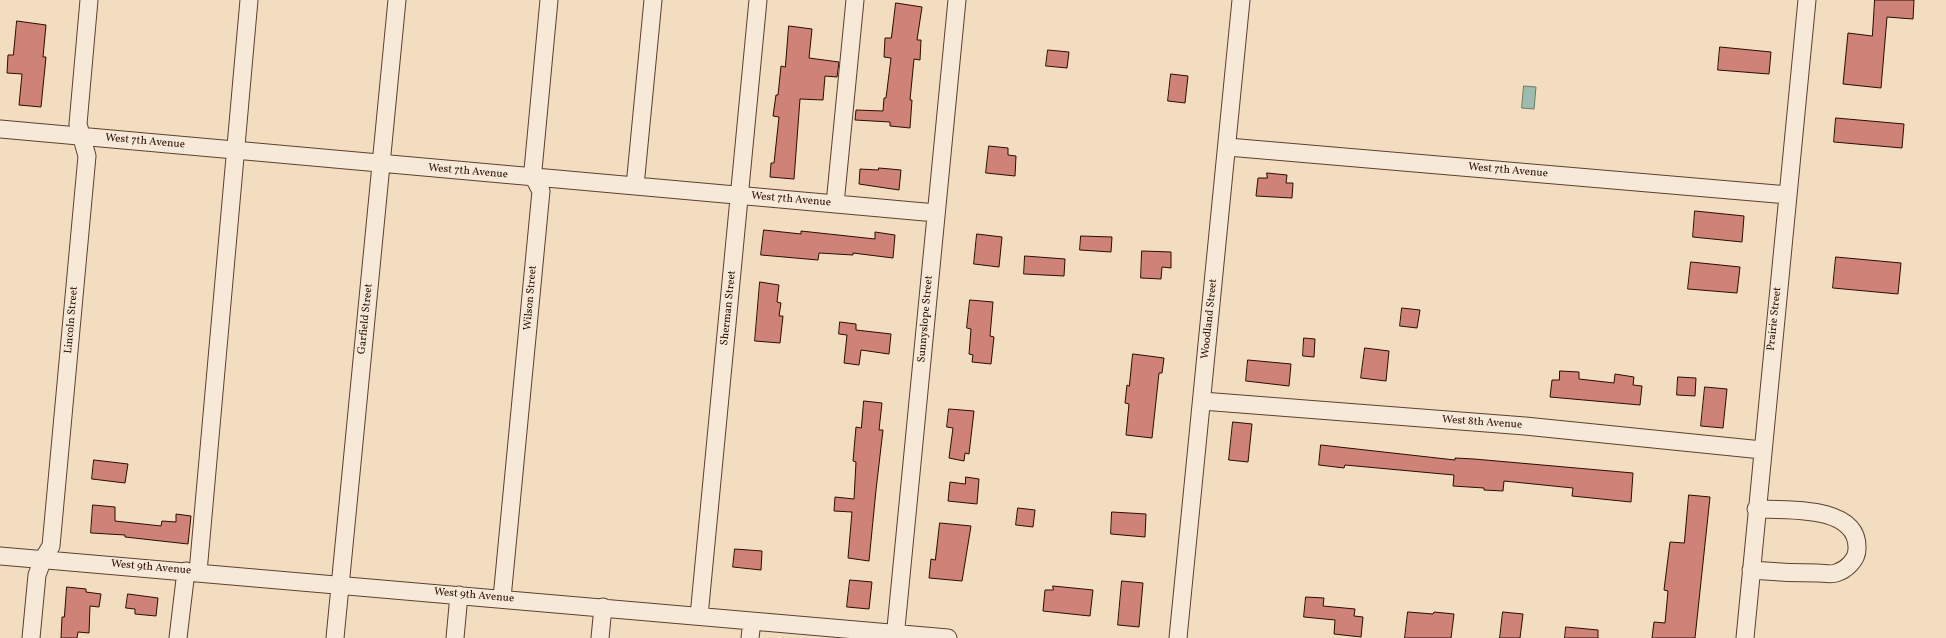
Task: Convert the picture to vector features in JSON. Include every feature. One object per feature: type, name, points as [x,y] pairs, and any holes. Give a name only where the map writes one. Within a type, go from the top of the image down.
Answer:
[{"type":"street","name":"Lincoln Street","points":[[31,638],[37,575],[43,559],[51,546],[87,156],[80,136],[78,124],[89,0]]},
{"type":"street","points":[[178,638],[192,571],[237,151],[249,0]]},
{"type":"street","name":"Garfield Street","points":[[335,638],[397,0]]},
{"type":"street","name":"Wilson Street","points":[[502,598],[541,191],[534,178],[533,170],[549,0]]},
{"type":"street","points":[[635,186],[653,0]]},
{"type":"street","name":"Sherman Street","points":[[699,616],[758,0]]},
{"type":"street","points":[[835,204],[855,0]]},
{"type":"street","name":"Sunnyslope Street","points":[[896,636],[957,0]]},
{"type":"street","name":"Woodland Street","points":[[1178,638],[1228,147],[1241,0]]},
{"type":"street","name":"Prairie Street","points":[[1745,638],[1756,509],[1807,0]]},
{"type":"street","name":"West 7th Avenue","points":[[0,129],[936,213]]},
{"type":"street","name":"West 7th Avenue","points":[[1228,147],[1788,195]]},
{"type":"street","name":"West 8th Avenue","points":[[1202,401],[1525,426],[1762,450]]},
{"type":"street","points":[[1751,570],[1791,573],[1836,573],[1851,564],[1858,551],[1857,536],[1850,526],[1839,519],[1806,510],[1756,509]]},
{"type":"street","name":"West 9th Avenue","points":[[0,556],[502,598],[896,636],[948,638]]},
{"type":"street","points":[[455,638],[459,595]]},
{"type":"street","points":[[600,638],[603,608]]},
{"type":"street","points":[[750,638],[752,621]]},
{"type":"shaded area","points":[[1524,86],[1536,87],[1534,109],[1522,108]]},
{"type":"building","points":[[1875,0],[1914,0],[1913,19],[1887,17],[1881,88],[1843,84],[1848,33],[1872,36]]},
{"type":"building","points":[[896,3],[922,7],[917,40],[921,40],[920,60],[914,59],[910,100],[912,100],[910,128],[890,126],[890,122],[855,120],[856,110],[883,111],[891,58],[884,57],[885,38],[891,38]]},
{"type":"building","points":[[17,21],[46,25],[43,57],[46,57],[41,107],[19,105],[22,74],[7,73],[8,55],[13,55]]},
{"type":"building","points":[[789,26],[812,29],[809,58],[839,62],[837,77],[825,76],[823,100],[800,99],[794,179],[770,177],[771,163],[774,163],[779,117],[773,116],[776,95],[778,95],[781,66],[785,67]]},
{"type":"building","points":[[1720,47],[1771,52],[1769,74],[1718,70]]},
{"type":"building","points":[[1048,50],[1069,52],[1067,68],[1046,66]]},
{"type":"building","points":[[1171,74],[1188,76],[1185,103],[1168,101]]},
{"type":"building","points":[[1836,118],[1904,124],[1902,148],[1834,142]]},
{"type":"building","points":[[989,146],[1008,148],[1008,155],[1016,156],[1015,176],[986,173]]},
{"type":"building","points":[[879,168],[901,170],[899,190],[859,184],[860,169],[878,170]]},
{"type":"building","points":[[1267,173],[1287,175],[1286,183],[1293,183],[1292,198],[1256,196],[1258,178],[1267,178]]},
{"type":"building","points":[[1695,211],[1744,216],[1742,242],[1693,237]]},
{"type":"building","points":[[764,230],[801,234],[801,231],[875,239],[875,232],[895,235],[893,258],[853,253],[853,255],[819,253],[818,260],[761,255]]},
{"type":"building","points":[[977,234],[1002,237],[999,267],[974,264]]},
{"type":"building","points":[[1081,236],[1112,237],[1111,252],[1080,250]]},
{"type":"building","points":[[1142,251],[1171,252],[1171,268],[1162,267],[1161,279],[1141,278]]},
{"type":"building","points":[[1025,256],[1065,259],[1064,276],[1024,274]]},
{"type":"building","points":[[1836,257],[1901,263],[1898,294],[1833,288]]},
{"type":"building","points":[[1691,262],[1740,267],[1737,293],[1688,289]]},
{"type":"building","points":[[760,282],[779,285],[777,302],[781,303],[779,316],[783,316],[780,343],[755,341]]},
{"type":"building","points":[[970,300],[993,302],[990,336],[994,337],[991,364],[972,362],[973,355],[969,354],[971,329],[967,328]]},
{"type":"building","points":[[1402,308],[1420,310],[1417,328],[1400,326]]},
{"type":"building","points":[[840,322],[856,324],[856,330],[891,334],[889,354],[861,350],[859,365],[844,363],[847,335],[839,334]]},
{"type":"building","points":[[1304,338],[1315,339],[1314,357],[1303,356]]},
{"type":"building","points":[[1365,348],[1389,351],[1386,381],[1361,378]]},
{"type":"building","points":[[1133,354],[1164,358],[1162,373],[1159,373],[1152,438],[1126,435],[1129,404],[1125,403],[1127,385],[1129,386]]},
{"type":"building","points":[[1248,360],[1291,364],[1289,386],[1246,381]]},
{"type":"building","points":[[1560,371],[1579,372],[1579,379],[1614,383],[1615,374],[1634,377],[1633,385],[1642,386],[1640,405],[1550,397],[1552,380],[1559,380]]},
{"type":"building","points":[[1678,377],[1696,378],[1695,396],[1677,395]]},
{"type":"building","points":[[1705,387],[1727,389],[1723,428],[1701,426]]},
{"type":"building","points":[[864,401],[882,403],[879,430],[883,430],[869,561],[848,558],[852,512],[834,511],[835,497],[854,499],[856,462],[853,461],[856,427],[861,428]]},
{"type":"building","points":[[949,409],[974,411],[969,454],[965,453],[964,461],[949,458],[953,428],[947,427]]},
{"type":"building","points":[[1233,422],[1252,424],[1248,462],[1229,460]]},
{"type":"building","points":[[1321,445],[1455,460],[1455,458],[1474,459],[1633,473],[1631,502],[1572,496],[1573,488],[1504,481],[1503,491],[1484,490],[1484,488],[1453,486],[1454,475],[1345,465],[1344,468],[1319,465]]},
{"type":"building","points":[[94,460],[128,464],[125,483],[92,479]]},
{"type":"building","points":[[966,477],[979,479],[977,504],[948,501],[950,482],[965,484]]},
{"type":"building","points":[[1689,495],[1710,497],[1695,638],[1652,638],[1654,622],[1665,623],[1668,591],[1664,590],[1670,542],[1684,543]]},
{"type":"building","points":[[93,505],[115,507],[115,521],[161,526],[162,521],[176,522],[176,514],[191,516],[188,544],[125,537],[125,535],[91,533]]},
{"type":"building","points":[[1018,508],[1035,510],[1033,527],[1016,525]]},
{"type":"building","points":[[1112,512],[1146,514],[1145,537],[1111,534]]},
{"type":"building","points":[[940,523],[971,526],[962,581],[929,578],[931,559],[935,560]]},
{"type":"building","points":[[735,549],[762,551],[761,570],[733,567]]},
{"type":"building","points":[[850,580],[872,582],[869,609],[847,607]]},
{"type":"building","points":[[1122,581],[1143,583],[1139,627],[1118,625]]},
{"type":"building","points":[[1053,586],[1093,590],[1090,616],[1043,611],[1045,590],[1053,590]]},
{"type":"building","points":[[67,587],[86,589],[86,592],[101,594],[99,607],[90,606],[89,633],[78,632],[77,638],[61,638],[62,617],[64,617]]},
{"type":"building","points":[[128,594],[158,598],[156,616],[135,614],[135,609],[126,608]]},
{"type":"building","points":[[1306,597],[1324,598],[1323,606],[1355,609],[1354,616],[1363,617],[1361,637],[1334,634],[1335,620],[1304,617]]},
{"type":"building","points":[[1408,612],[1454,614],[1451,638],[1405,638]]},
{"type":"building","points":[[1503,612],[1523,614],[1520,638],[1500,638]]},
{"type":"building","points":[[1566,627],[1598,630],[1598,638],[1565,638]]}]
